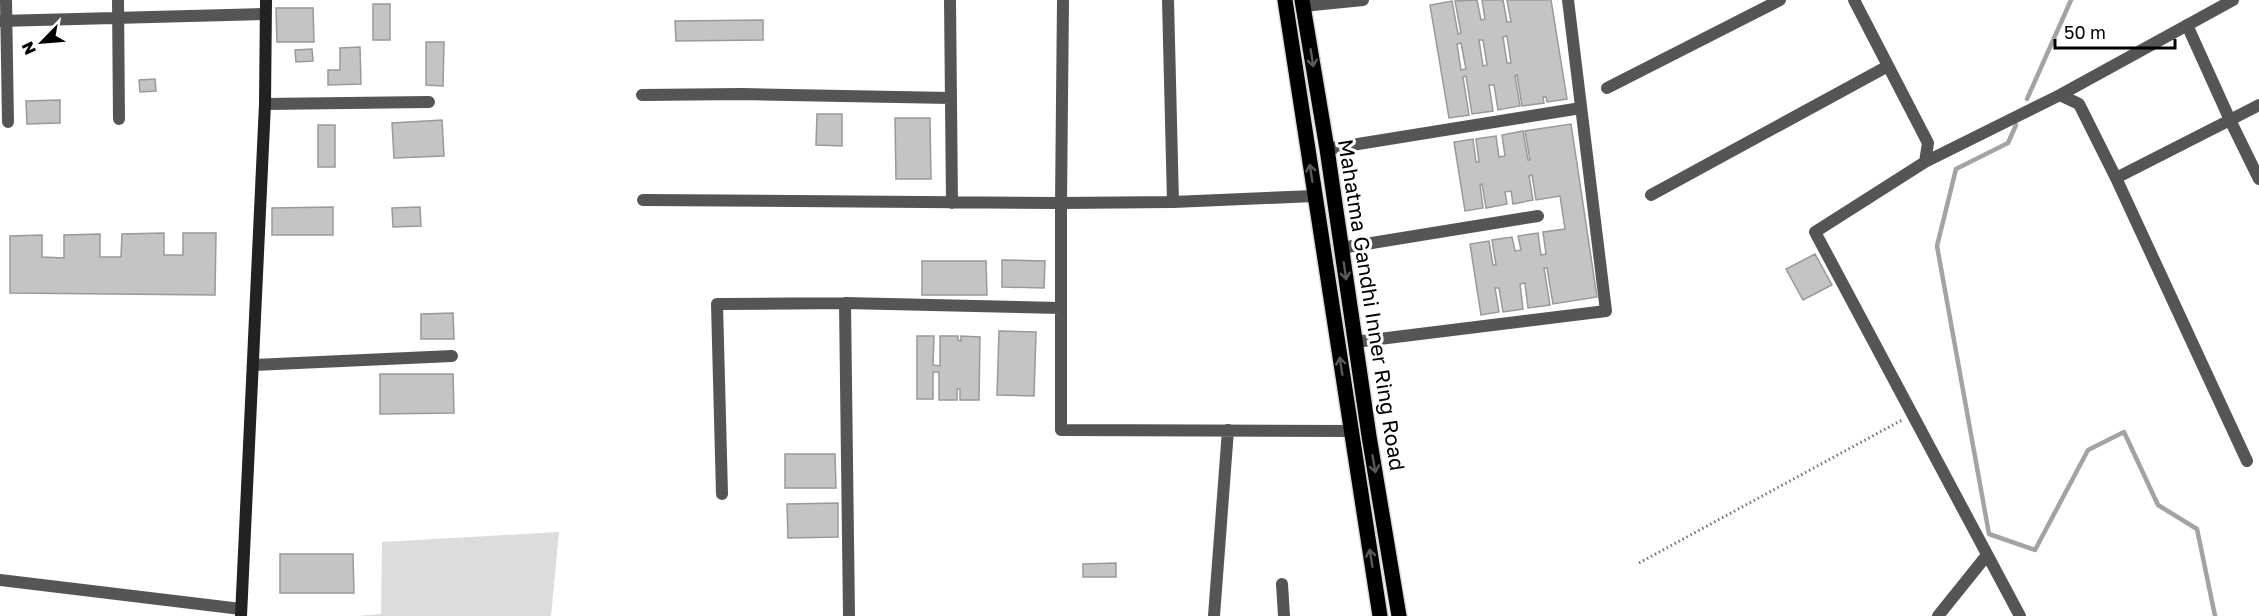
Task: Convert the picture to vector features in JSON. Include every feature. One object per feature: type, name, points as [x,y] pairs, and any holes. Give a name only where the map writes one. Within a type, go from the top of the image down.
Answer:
[{"type":"main road","points":[[241,612],[265,104],[266,0]]},
{"type":"main road","name":"Mahatma Gandhi Inner Ring Road","points":[[1285,0],[1380,616]]},
{"type":"main road","name":"Mahatma Gandhi Inner Ring Road","points":[[1303,3],[1400,616]]},
{"type":"street","points":[[6,0],[3,21],[8,122]]},
{"type":"street","points":[[118,0],[119,119]]},
{"type":"street","points":[[950,0],[952,203]]},
{"type":"street","points":[[1063,0],[1061,430],[1351,431]]},
{"type":"street","points":[[1168,0],[1173,202]]},
{"type":"street","points":[[1303,3],[1363,0]]},
{"type":"street","points":[[1355,342],[1606,311],[1568,0]]},
{"type":"street","points":[[1607,88],[1780,0]]},
{"type":"street","points":[[1854,0],[1928,143],[1925,162]]},
{"type":"street","points":[[2020,616],[1815,232],[1925,162],[2060,95],[2233,0]]},
{"type":"street","points":[[3,21],[265,14]]},
{"type":"street","points":[[2187,25],[2259,179]]},
{"type":"street","points":[[1651,195],[1888,66]]},
{"type":"street","points":[[642,95],[742,94],[951,98]]},
{"type":"street","points":[[2060,95],[2079,104],[2116,178],[2247,461]]},
{"type":"street","points":[[265,104],[429,102]]},
{"type":"street","points":[[2116,178],[2259,105]]},
{"type":"street","points":[[1327,149],[1581,108]]},
{"type":"street","points":[[643,200],[1061,203],[1173,202],[1314,196]]},
{"type":"street","points":[[1341,248],[1538,216]]},
{"type":"street","points":[[722,494],[717,304],[845,303],[1061,308]]},
{"type":"street","points":[[845,303],[849,616]]},
{"type":"street","points":[[253,365],[452,356]]},
{"type":"street","points":[[1214,616],[1228,430]]},
{"type":"street","points":[[1938,616],[1987,555]]},
{"type":"street","points":[[0,580],[241,612]]},
{"type":"street","points":[[1282,584],[1284,616]]},
{"type":"path","points":[[1640,563],[1911,415]]},
{"type":"shaded area","points":[[559,532],[551,616],[357,616],[381,614],[382,542]]},
{"type":"building","points":[[1477,0],[1481,20],[1485,19],[1482,0],[1503,0],[1507,22],[1511,22],[1507,0],[1551,0],[1567,99],[1547,102],[1546,97],[1543,97],[1544,103],[1522,106],[1517,75],[1515,76],[1520,106],[1498,110],[1494,85],[1489,85],[1493,111],[1472,114],[1466,76],[1463,77],[1469,115],[1449,118],[1430,5],[1452,1],[1458,34],[1461,33],[1455,1]],"holes":[[[1507,36],[1511,63],[1507,63],[1503,37]],[[1479,40],[1483,40],[1487,65],[1483,66]],[[1461,43],[1466,69],[1461,70],[1457,44]]]},
{"type":"building","points":[[373,4],[390,4],[390,40],[373,40]]},
{"type":"building","points":[[276,8],[313,8],[314,42],[277,42]]},
{"type":"building","points":[[763,20],[763,40],[676,41],[675,21]]},
{"type":"building","points":[[426,42],[444,42],[443,86],[426,85]]},
{"type":"building","points":[[360,47],[361,84],[328,85],[328,70],[340,70],[340,48]]},
{"type":"building","points":[[312,49],[313,61],[296,62],[295,50]]},
{"type":"building","points":[[155,79],[156,91],[140,92],[139,80]]},
{"type":"building","points":[[60,100],[60,123],[27,124],[26,101]]},
{"type":"building","points":[[817,114],[842,114],[842,146],[816,145]]},
{"type":"building","points":[[895,118],[930,118],[931,179],[896,179]]},
{"type":"building","points":[[442,120],[444,156],[394,158],[392,123]]},
{"type":"building","points":[[1571,124],[1597,297],[1553,304],[1547,268],[1544,268],[1550,305],[1528,308],[1525,283],[1520,284],[1523,309],[1503,312],[1499,288],[1495,288],[1499,312],[1481,315],[1470,244],[1489,241],[1493,265],[1496,265],[1492,240],[1512,237],[1515,251],[1521,250],[1518,236],[1538,233],[1541,255],[1546,254],[1543,232],[1565,229],[1560,196],[1536,200],[1532,175],[1529,176],[1533,200],[1513,204],[1511,191],[1505,192],[1507,204],[1486,208],[1482,184],[1480,185],[1483,208],[1465,211],[1454,142],[1473,139],[1476,162],[1479,162],[1476,139],[1496,136],[1499,157],[1505,156],[1502,135],[1523,131],[1528,160],[1530,160],[1525,131]]},
{"type":"building","points":[[318,125],[335,125],[335,167],[318,167]]},
{"type":"building","points":[[333,207],[333,235],[272,235],[272,208]]},
{"type":"building","points":[[420,207],[421,226],[393,227],[392,208]]},
{"type":"building","points":[[164,233],[164,255],[183,255],[183,233],[216,233],[215,295],[10,293],[10,236],[42,235],[42,257],[64,258],[64,235],[100,234],[100,257],[121,257],[122,234]]},
{"type":"building","points":[[1815,254],[1832,285],[1803,300],[1786,269]]},
{"type":"building","points":[[1002,260],[1045,261],[1044,288],[1002,287]]},
{"type":"building","points":[[922,261],[986,261],[987,295],[922,295]]},
{"type":"building","points":[[453,313],[454,339],[421,339],[421,314]]},
{"type":"building","points":[[999,331],[1036,332],[1034,396],[997,395]]},
{"type":"building","points":[[917,336],[934,336],[933,365],[940,366],[940,336],[958,336],[958,340],[961,341],[961,336],[980,337],[979,400],[960,400],[960,389],[957,389],[957,400],[939,400],[939,372],[933,372],[933,399],[917,399]]},
{"type":"building","points":[[380,374],[453,374],[454,413],[380,414]]},
{"type":"building","points":[[785,454],[835,454],[836,488],[785,488]]},
{"type":"building","points":[[838,503],[838,537],[788,538],[787,504]]},
{"type":"building","points":[[280,554],[353,554],[354,593],[280,593]]},
{"type":"building","points":[[1116,563],[1116,577],[1083,577],[1083,564]]},
{"type":"waterway","points":[[2027,99],[2071,0]]},
{"type":"waterway","points":[[2016,125],[2008,143],[1956,169],[1937,246],[1989,534],[2035,550],[2088,450],[2124,432],[2158,505],[2197,529],[2215,616]]}]
